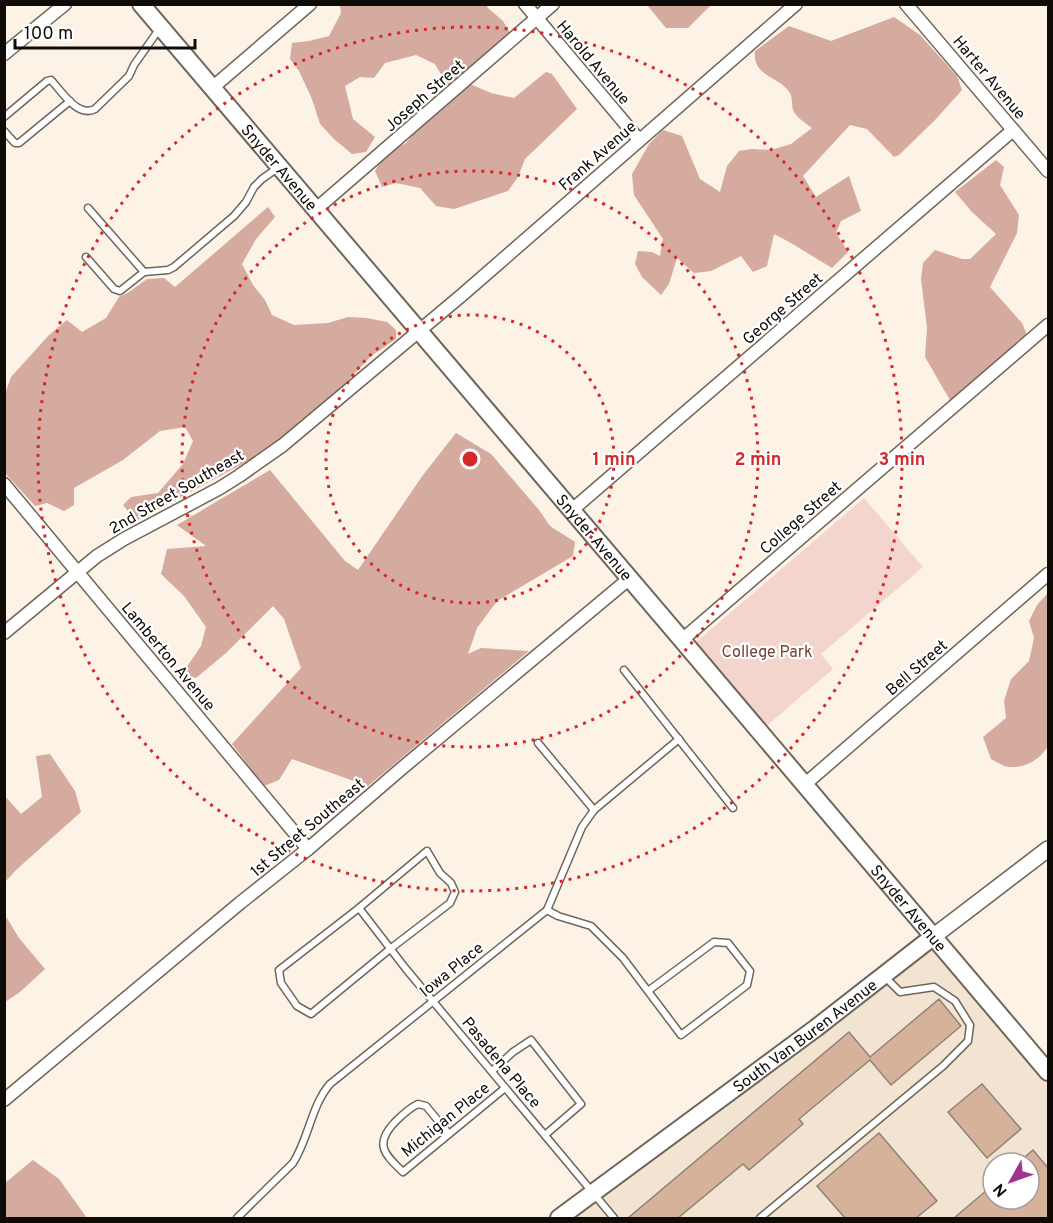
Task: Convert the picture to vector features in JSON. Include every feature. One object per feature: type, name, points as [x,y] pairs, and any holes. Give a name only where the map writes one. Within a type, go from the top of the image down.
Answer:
[{"type":"main road","name":"Snyder Avenue","points":[[141,4],[1048,1072]]},
{"type":"main road","name":"South Van Buren Avenue","points":[[559,1218],[884,976],[934,936]]},
{"type":"street","points":[[4,54],[65,4]]},
{"type":"street","points":[[212,88],[310,4]]},
{"type":"street","name":"Harold Avenue","points":[[525,4],[639,141]]},
{"type":"street","name":"Joseph Street","points":[[315,210],[553,4]]},
{"type":"street","name":"Frank Avenue","points":[[419,331],[796,4]]},
{"type":"street","name":"Harter Avenue","points":[[906,4],[1048,171]]},
{"type":"street","name":"George Street","points":[[572,510],[1013,130]]},
{"type":"street","name":"College Street","points":[[682,640],[1048,325]]},
{"type":"street","name":"2nd Street Southeast","points":[[4,633],[97,556],[124,538],[220,488],[266,458],[419,331]]},
{"type":"street","name":"Lamberton Avenue","points":[[4,484],[308,849]]},
{"type":"street","name":"Bell Street","points":[[804,785],[1048,574]]},
{"type":"street","name":"1st Street Southeast","points":[[4,1100],[308,849],[630,578]]},
{"type":"street","name":"South Van Buren Avenue","points":[[934,936],[1048,849]]},
{"type":"lane","points":[[4,117],[51,80],[83,111],[89,112],[95,109],[129,76],[160,27]]},
{"type":"lane","points":[[4,132],[15,143],[19,143],[70,100]]},
{"type":"lane","points":[[86,256],[114,289],[120,291],[144,272],[168,270],[234,216],[262,178],[279,167]]},
{"type":"lane","points":[[88,208],[144,272]]},
{"type":"lane","points":[[624,670],[733,808]]},
{"type":"lane","name":"Iowa Place","points":[[237,1218],[293,1163],[299,1154],[317,1106],[330,1084],[547,910],[582,827],[594,810],[679,739]]},
{"type":"lane","points":[[538,743],[594,810]]},
{"type":"lane","points":[[427,851],[455,892],[450,903],[390,948],[311,1014],[297,1006],[281,983],[279,970],[358,908],[427,851]]},
{"type":"lane","name":"Pasadena Place","points":[[358,908],[614,1218]]},
{"type":"lane","points":[[547,910],[558,916],[591,926],[623,958],[681,1035],[747,985],[750,971],[728,943],[714,942],[648,991]]},
{"type":"lane","points":[[759,1218],[943,1066],[968,1041],[970,1025],[955,1001],[934,987],[900,993],[884,976]]},
{"type":"lane","points":[[492,1071],[531,1040],[581,1104],[545,1135]]},
{"type":"lane","name":"Michigan Place","points":[[449,1134],[426,1106],[418,1104],[405,1112],[388,1129],[382,1140],[383,1149],[403,1172],[505,1088]]},
{"type":"shaded area","points":[[340,5],[486,5],[503,21],[510,33],[448,86],[435,64],[416,55],[385,63],[374,78],[360,77],[345,86],[353,119],[375,137],[366,152],[352,154],[320,124],[312,99],[299,71],[290,59],[292,43],[329,36],[341,13]]},
{"type":"shaded area","points":[[647,5],[711,5],[688,28],[666,28]]},
{"type":"shaded area","points":[[894,17],[920,35],[957,76],[962,90],[899,155],[894,157],[867,129],[850,125],[803,176],[816,197],[849,176],[861,211],[841,221],[836,233],[848,252],[832,268],[774,234],[767,266],[753,272],[741,256],[711,271],[694,273],[677,258],[669,284],[661,295],[642,277],[635,264],[638,251],[652,252],[660,256],[663,239],[634,195],[632,174],[649,144],[663,130],[682,136],[700,179],[720,192],[727,166],[739,151],[771,150],[791,144],[812,128],[795,114],[791,95],[785,87],[758,66],[755,51],[789,26],[831,41]]},
{"type":"shaded area","points":[[546,72],[552,74],[577,109],[525,159],[518,177],[508,191],[454,209],[436,206],[420,188],[396,183],[382,187],[375,171],[384,155],[406,143],[420,126],[470,84],[491,93],[514,98]]},
{"type":"shaded area","points":[[996,160],[1004,167],[1000,185],[1019,215],[1017,233],[990,287],[1022,323],[1027,335],[951,402],[925,357],[927,328],[921,279],[923,263],[935,250],[962,259],[970,259],[996,234],[972,212],[955,192]]},
{"type":"shaded area","points":[[268,207],[275,217],[256,239],[242,264],[272,315],[294,325],[328,323],[348,317],[367,318],[387,322],[396,330],[396,339],[371,356],[300,426],[265,452],[136,521],[123,505],[131,497],[158,493],[183,464],[193,441],[185,427],[160,431],[123,460],[74,488],[74,505],[64,511],[47,503],[35,506],[5,473],[5,394],[11,377],[49,335],[67,320],[82,332],[106,318],[119,297],[147,279],[164,278],[175,287]]},
{"type":"shaded area","points":[[456,433],[491,454],[550,526],[575,542],[573,556],[497,601],[477,628],[468,654],[481,648],[529,651],[368,786],[292,759],[279,780],[264,786],[232,744],[301,668],[284,619],[273,606],[226,653],[196,678],[182,674],[201,646],[206,627],[184,596],[161,574],[167,549],[206,546],[177,525],[270,470],[345,561],[358,570],[423,475]]},
{"type":"shaded area","points":[[1048,593],[1048,746],[1032,762],[1022,766],[1008,767],[991,759],[983,737],[1006,718],[1004,701],[1011,679],[1029,661],[1034,638],[1029,621],[1037,605]]},
{"type":"shaded area","points":[[50,754],[75,791],[81,812],[5,882],[5,796],[21,814],[42,797],[36,756]]},
{"type":"shaded area","points":[[5,915],[19,938],[45,969],[20,992],[5,1002]]},
{"type":"shaded area","points":[[934,936],[1048,1072],[1048,1218],[559,1218]]},
{"type":"shaded area","points":[[33,1160],[59,1179],[87,1218],[5,1218],[5,1183]]},
{"type":"green space","name":"College Park","points":[[864,498],[923,567],[821,654],[833,669],[764,728],[695,643]]},
{"type":"building","points":[[939,999],[961,1026],[891,1085],[870,1060],[799,1119],[803,1124],[749,1170],[743,1164],[678,1218],[628,1218],[849,1032],[870,1057]]},
{"type":"building","points":[[982,1084],[1021,1129],[995,1151],[981,1151],[948,1112]]},
{"type":"building","points":[[879,1133],[937,1201],[916,1218],[845,1218],[817,1186]]},
{"type":"building","points":[[1041,1160],[1048,1168],[1048,1218],[954,1218],[981,1195],[981,1211],[1041,1211]]}]
